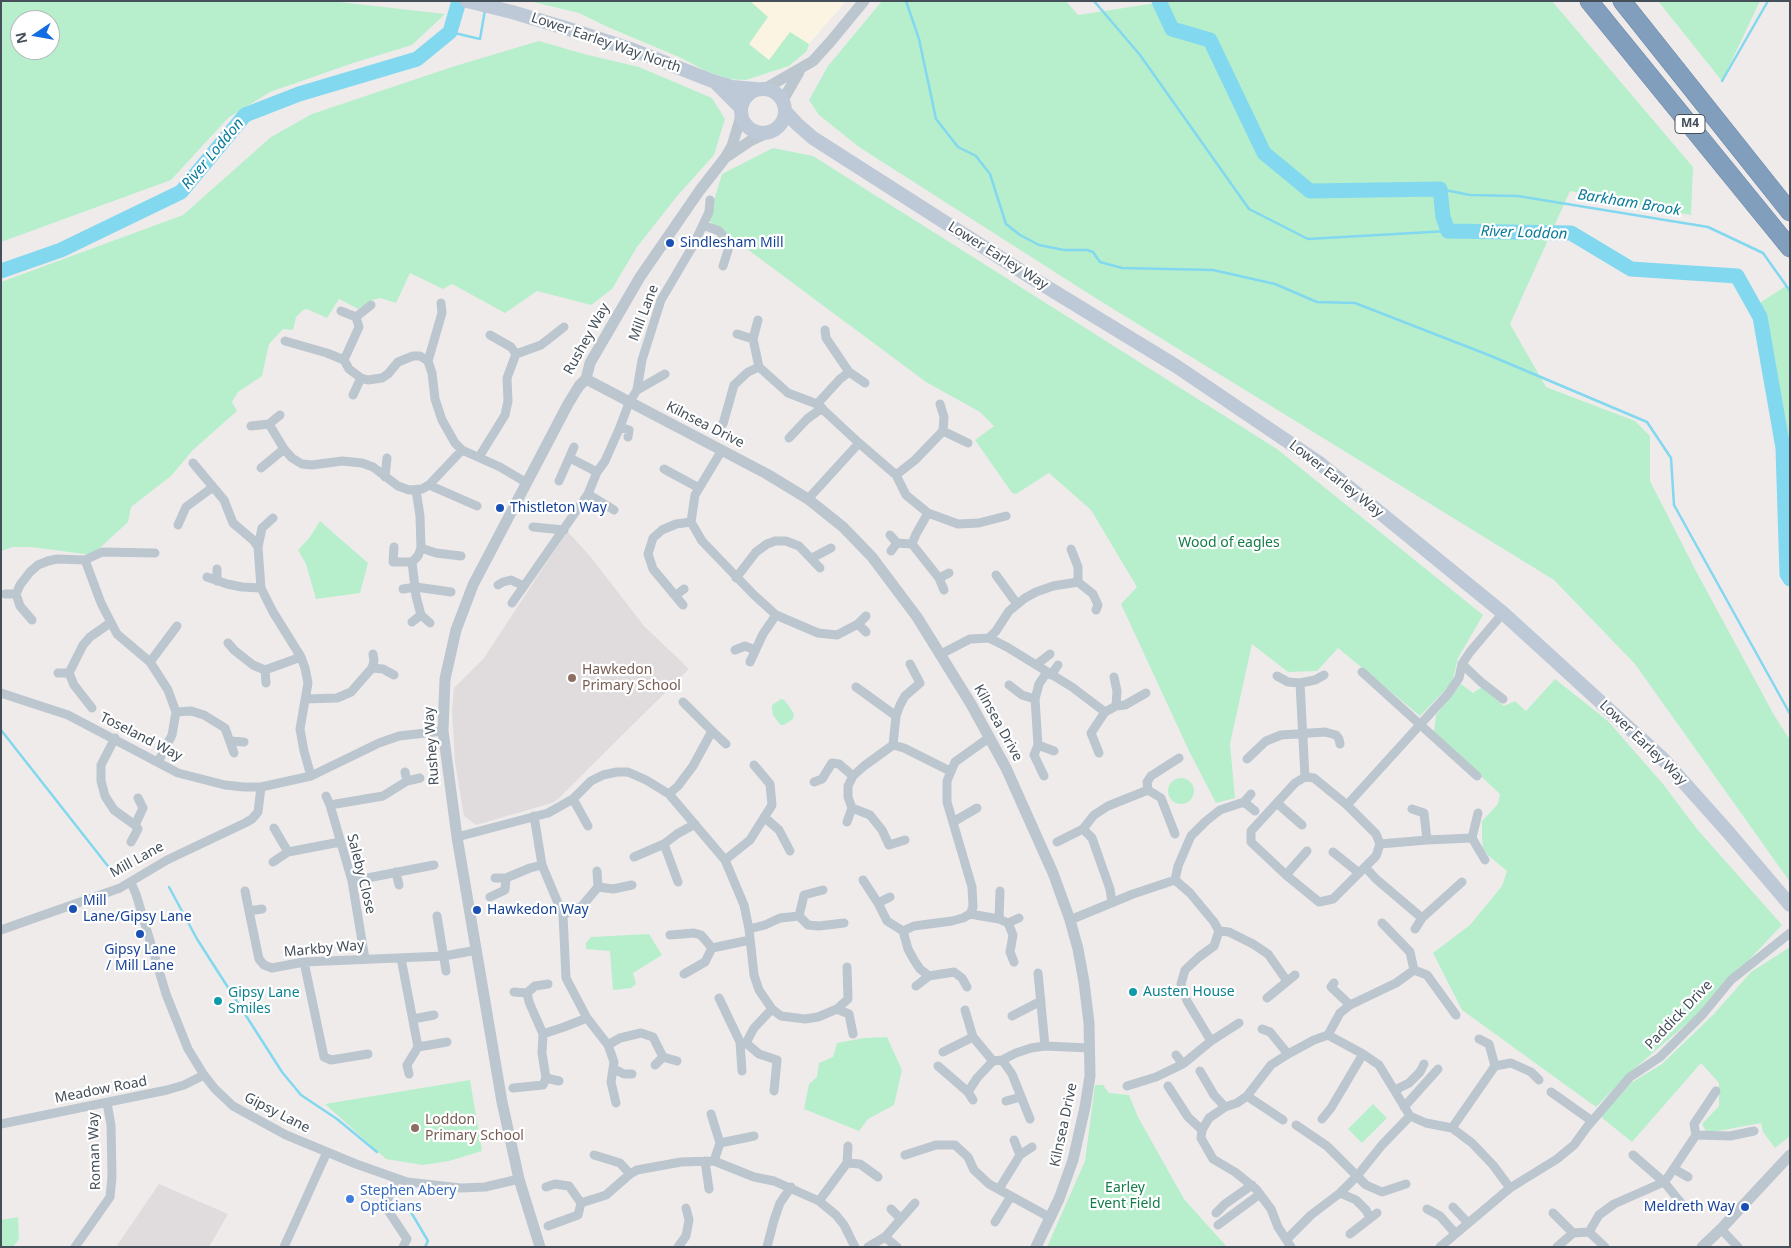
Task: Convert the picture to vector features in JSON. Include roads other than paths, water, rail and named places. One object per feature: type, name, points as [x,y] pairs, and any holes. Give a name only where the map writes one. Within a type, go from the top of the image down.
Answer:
[{"type":"highway","name":"M4","points":[[1589,1],[1790,248]]},
{"type":"highway","name":"M4","points":[[1622,1],[1790,212]]},
{"type":"main road","name":"Lower Earley Way North","points":[[467,1],[564,27],[633,50],[714,82],[732,87],[761,89]]},
{"type":"main road","name":"Lower Earley Way North","points":[[714,82],[741,112]]},
{"type":"main road","points":[[761,89],[773,90],[784,105],[781,124],[772,130],[756,132],[743,122],[741,112],[746,96],[761,89]]},
{"type":"main road","name":"Lower Earley Way","points":[[784,105],[796,124],[813,138],[1032,278],[1176,366],[1318,462],[1503,613],[1662,758],[1790,905]]},
{"type":"main road","name":"Lower Earley Way","points":[[772,130],[813,138]]},
{"type":"street","points":[[761,89],[800,70],[818,56],[864,1]]},
{"type":"street","points":[[784,105],[800,70]]},
{"type":"street","name":"Rushey Way","points":[[540,1247],[520,1179],[502,1102],[457,837],[443,730],[445,679],[456,630],[477,577],[568,404],[586,378],[590,363],[640,277],[732,146],[741,112]]},
{"type":"street","name":"Rushey Way","points":[[725,158],[750,141],[772,130]]},
{"type":"street","name":"Mill Lane","points":[[512,603],[588,494],[597,472],[605,461],[629,403],[637,390],[642,360],[662,300],[694,244],[709,212],[710,200]]},
{"type":"street","points":[[703,225],[719,232],[730,244],[723,266]]},
{"type":"street","points":[[441,303],[442,313],[428,361],[432,373],[437,409],[442,420],[455,443],[462,450],[500,467],[527,483]]},
{"type":"street","points":[[356,317],[371,305]]},
{"type":"street","points":[[341,311],[356,317]]},
{"type":"street","points":[[344,360],[359,327],[356,317]]},
{"type":"street","points":[[758,320],[753,339],[759,367],[788,393],[820,406],[896,475],[906,495],[928,513],[958,524],[979,523],[1006,516]]},
{"type":"street","points":[[479,458],[505,416],[508,401],[507,378],[516,354],[522,350],[541,345],[564,328]]},
{"type":"street","points":[[826,330],[826,338],[849,372],[865,383]]},
{"type":"street","points":[[737,334],[753,339]]},
{"type":"street","points":[[490,335],[511,347],[516,354]]},
{"type":"street","points":[[285,341],[344,360],[349,369],[361,378],[368,380],[382,378],[398,362],[412,356],[420,356],[428,361]]},
{"type":"street","points":[[723,424],[721,413],[734,385],[748,372],[759,367]]},
{"type":"street","points":[[789,438],[820,406],[840,379],[849,372]]},
{"type":"street","name":"Mill Lane","points":[[637,390],[665,374]]},
{"type":"street","points":[[352,395],[361,378]]},
{"type":"street","name":"Kilnsea Drive","points":[[586,378],[629,403],[722,450],[808,499],[843,527],[872,557],[917,617],[941,654],[1006,768],[1053,873],[1070,920],[1086,990],[1090,1048],[1090,1076],[1081,1129],[1066,1182],[1036,1247]]},
{"type":"street","points":[[896,475],[915,460],[944,431],[944,417],[940,404]]},
{"type":"street","points":[[251,426],[270,424],[280,414]]},
{"type":"street","points":[[270,424],[284,449],[292,458],[302,464],[312,465],[342,461],[362,463],[372,467],[398,486],[410,490],[416,490],[429,485],[462,450]]},
{"type":"street","points":[[620,427],[629,430],[628,437]]},
{"type":"street","points":[[944,431],[968,443]]},
{"type":"street","points":[[808,499],[859,443]]},
{"type":"street","points":[[559,481],[574,447]]},
{"type":"street","points":[[261,468],[284,449]]},
{"type":"street","points":[[722,450],[696,495],[691,522],[702,541],[736,578],[776,615],[818,633],[837,635],[858,624],[866,616]]},
{"type":"street","points":[[385,477],[387,458]]},
{"type":"street","points":[[570,458],[597,472]]},
{"type":"street","points":[[193,462],[224,500],[233,522],[258,547]]},
{"type":"street","points":[[664,469],[699,488]]},
{"type":"street","points":[[429,485],[477,506]]},
{"type":"street","points":[[178,524],[186,507],[213,487]]},
{"type":"street","points":[[394,547],[393,562],[412,562],[418,556],[421,548],[420,516],[416,490]]},
{"type":"street","points":[[588,494],[614,510]]},
{"type":"street","points":[[912,544],[928,513]]},
{"type":"street","points":[[273,518],[262,528],[258,547],[261,588],[272,612],[301,657],[305,668],[308,684],[300,729],[311,776]]},
{"type":"street","points":[[683,605],[653,569],[648,554],[653,538],[662,530],[676,524],[691,522]]},
{"type":"street","points":[[533,527],[564,530]]},
{"type":"street","points":[[890,535],[897,543],[912,544],[939,578],[944,590]]},
{"type":"street","points":[[736,578],[756,552],[775,541],[786,541],[800,546],[820,568]]},
{"type":"street","points":[[891,551],[897,543]]},
{"type":"street","points":[[421,548],[436,553],[461,556]]},
{"type":"street","points":[[812,558],[831,548]]},
{"type":"street","points":[[1071,549],[1078,567],[1078,582]]},
{"type":"street","points":[[32,620],[20,606],[16,594],[20,585],[38,565],[57,559],[85,560],[102,552],[155,553]]},
{"type":"street","points":[[85,560],[100,604],[110,623],[117,634],[150,662],[168,690],[176,712],[172,734],[158,762]]},
{"type":"street","points":[[412,562],[416,596],[421,615],[430,623]]},
{"type":"street","points":[[217,569],[217,580]]},
{"type":"street","points":[[939,578],[950,573]]},
{"type":"street","points":[[996,574],[1017,604]]},
{"type":"street","points":[[207,577],[242,587],[261,588]]},
{"type":"street","points":[[498,585],[510,580],[524,586]]},
{"type":"street","points":[[989,638],[1009,611],[1017,604],[1036,592],[1053,586],[1078,582],[1093,594],[1098,605],[1096,610]]},
{"type":"street","points":[[403,590],[416,586],[451,592]]},
{"type":"street","points":[[676,596],[684,589]]},
{"type":"street","points":[[5,594],[16,594]]},
{"type":"street","points":[[1347,805],[1448,694],[1459,678],[1462,664],[1470,652],[1503,613]]},
{"type":"street","points":[[412,622],[421,615]]},
{"type":"street","points":[[750,662],[763,634],[776,615]]},
{"type":"street","points":[[92,708],[74,685],[69,673],[83,645],[90,637],[110,623]]},
{"type":"street","points":[[858,624],[866,632]]},
{"type":"street","points":[[150,662],[177,626]]},
{"type":"street","points":[[941,654],[970,638],[989,638],[1072,687],[1105,712]]},
{"type":"street","points":[[228,643],[253,665],[265,670],[301,657]]},
{"type":"street","points":[[735,650],[745,646],[755,650]]},
{"type":"street","points":[[305,699],[337,698],[351,692],[372,668],[373,654]]},
{"type":"street","points":[[1036,666],[1050,654]]},
{"type":"street","points":[[893,746],[896,716],[905,696],[923,687],[910,664]]},
{"type":"street","points":[[1462,664],[1503,699]]},
{"type":"street","points":[[1044,776],[1034,755],[1038,745],[1035,700],[1039,684],[1058,665]]},
{"type":"street","points":[[372,668],[383,669],[394,675]]},
{"type":"street","points":[[265,670],[266,683]]},
{"type":"street","points":[[1362,672],[1477,776]]},
{"type":"street","points":[[58,673],[69,673]]},
{"type":"street","points":[[1277,676],[1288,682],[1300,683],[1315,680],[1324,675]]},
{"type":"street","points":[[1114,677],[1117,691],[1116,706]]},
{"type":"street","points":[[1474,689],[1481,682]]},
{"type":"street","points":[[1300,683],[1304,777]]},
{"type":"street","points":[[1009,685],[1022,695],[1035,700]]},
{"type":"street","points":[[856,687],[896,716]]},
{"type":"street","name":"Toseland Way","points":[[1,693],[68,715],[115,738],[178,773],[225,785],[261,787],[311,776],[379,743],[399,736],[443,730]]},
{"type":"street","points":[[1100,753],[1091,733],[1105,712],[1116,706],[1125,705],[1146,693]]},
{"type":"street","points":[[683,702],[726,744]]},
{"type":"street","points":[[176,712],[191,711],[204,715],[225,728],[234,753]]},
{"type":"street","points":[[669,794],[678,786],[693,766],[712,731]]},
{"type":"street","points":[[1247,759],[1266,740],[1280,735],[1325,732],[1336,735],[1340,744]]},
{"type":"street","points":[[115,738],[101,765],[101,781],[105,796],[114,810],[136,824],[138,829],[131,842]]},
{"type":"street","points":[[970,914],[973,907],[972,887],[947,802],[947,781],[955,762],[990,738]]},
{"type":"street","points":[[230,741],[244,742]]},
{"type":"street","points":[[1038,745],[1054,751]]},
{"type":"street","points":[[847,822],[852,808],[848,798],[848,786],[853,776],[893,746],[912,751],[950,771]]},
{"type":"street","points":[[1148,790],[1147,782],[1151,776],[1179,758]]},
{"type":"street","points":[[814,782],[822,779],[832,763],[839,764],[853,776]]},
{"type":"street","points":[[725,860],[750,840],[772,805],[770,784],[754,765]]},
{"type":"street","points":[[457,837],[548,813],[573,800],[591,781],[603,775],[628,772],[669,794],[725,860],[744,905],[749,929],[754,975],[759,990],[772,1010],[781,1016],[805,1019],[818,1017],[837,1009],[848,999],[847,967]]},
{"type":"street","points":[[330,805],[383,796],[406,777],[420,778]]},
{"type":"street","points":[[1304,777],[1314,778],[1347,805],[1376,834],[1380,844],[1376,856],[1333,899],[1319,902],[1286,876],[1251,842],[1251,830],[1294,784],[1304,777]]},
{"type":"street","name":"Mill Lane","points":[[1,930],[99,897],[130,883],[168,860],[252,819],[258,812],[261,787]]},
{"type":"street","points":[[1057,842],[1083,829],[1094,815],[1108,806],[1148,790]]},
{"type":"street","points":[[1148,790],[1161,798],[1175,834]]},
{"type":"street","points":[[1175,880],[1178,866],[1191,836],[1220,810],[1244,802],[1251,794]]},
{"type":"street","name":"Saleby Close","points":[[326,796],[352,881],[365,959]]},
{"type":"street","points":[[136,824],[143,808],[138,798]]},
{"type":"street","points":[[573,800],[588,826]]},
{"type":"street","points":[[1244,802],[1255,811]]},
{"type":"street","points":[[1277,803],[1302,825]]},
{"type":"street","points":[[852,808],[870,815],[882,830],[889,845],[905,840]]},
{"type":"street","points":[[953,822],[977,808]]},
{"type":"street","points":[[1412,809],[1424,813],[1427,840]]},
{"type":"street","points":[[1478,813],[1472,838],[1485,860]]},
{"type":"street","points":[[534,816],[542,865],[563,915],[566,978],[587,1018],[608,1045],[614,1062],[611,1082],[616,1103]]},
{"type":"street","points":[[764,817],[779,830],[790,851]]},
{"type":"street","points":[[634,857],[664,844],[695,824]]},
{"type":"street","points":[[274,828],[288,852]]},
{"type":"street","points":[[1083,829],[1092,838],[1110,889],[1112,903]]},
{"type":"street","points":[[1380,844],[1472,838]]},
{"type":"street","points":[[273,862],[288,852],[340,842]]},
{"type":"street","points":[[664,844],[678,882]]},
{"type":"street","points":[[1286,876],[1307,851]]},
{"type":"street","points":[[1333,852],[1376,880],[1422,918]]},
{"type":"street","points":[[352,881],[434,865]]},
{"type":"street","points":[[495,878],[506,878],[542,865]]},
{"type":"street","points":[[563,915],[582,906],[598,887],[597,871]]},
{"type":"street","points":[[396,872],[399,885]]},
{"type":"street","points":[[490,897],[505,890],[506,878]]},
{"type":"street","points":[[862,880],[878,903],[887,921],[903,931],[908,949],[914,960],[920,969],[929,976]]},
{"type":"street","points":[[1070,920],[1133,894],[1175,880]]},
{"type":"street","points":[[1175,880],[1190,893],[1219,931],[1214,946],[1185,970],[1181,984],[1187,1001],[1211,1041]]},
{"type":"street","points":[[1415,929],[1422,918],[1462,882]]},
{"type":"street","name":"Gipsy Lane","points":[[130,883],[136,894],[163,985],[188,1049],[215,1089],[233,1106],[286,1135],[396,1179],[424,1185],[461,1188],[485,1187],[520,1179]]},
{"type":"street","points":[[598,887],[613,889],[632,885]]},
{"type":"street","points":[[799,916],[804,895],[823,890]]},
{"type":"street","name":"Markby Way","points":[[245,891],[258,955],[261,962],[272,968],[304,962],[444,956],[477,950]]},
{"type":"street","points":[[1000,891],[1004,921],[1013,936],[1010,952],[1014,962]]},
{"type":"street","points":[[878,903],[890,897]]},
{"type":"street","points":[[249,911],[262,909]]},
{"type":"street","points":[[903,931],[914,926],[952,921],[970,914],[1004,921],[1019,918]]},
{"type":"street","points":[[437,916],[446,971]]},
{"type":"street","points":[[749,929],[765,925],[780,918],[799,916]]},
{"type":"street","points":[[799,916],[808,925],[819,926],[844,923]]},
{"type":"street","points":[[1382,923],[1410,952],[1414,970]]},
{"type":"street","points":[[1219,931],[1229,932],[1268,954],[1287,981]]},
{"type":"street","points":[[670,935],[694,932],[701,935],[712,948]]},
{"type":"street","name":"Paddick Drive","points":[[1440,1247],[1510,1188],[1557,1159],[1574,1145],[1630,1077],[1660,1057],[1702,1014],[1731,980],[1790,933]]},
{"type":"street","points":[[712,948],[750,940]]},
{"type":"street","points":[[684,974],[705,962],[712,948]]},
{"type":"street","points":[[401,958],[418,1047],[407,1065],[409,1074]]},
{"type":"street","points":[[304,962],[324,1057],[331,1060],[368,1054]]},
{"type":"street","points":[[1410,1116],[1340,1193],[1311,1214],[1289,1243],[1260,1194],[1235,1172],[1213,1159],[1201,1138],[1202,1130],[1209,1118],[1247,1096],[1271,1066],[1288,1054],[1328,1035],[1340,1013],[1350,1005],[1396,983],[1414,970]]},
{"type":"street","points":[[1414,970],[1427,975],[1456,1015]]},
{"type":"street","points":[[916,986],[929,976],[954,972],[962,978],[967,987]]},
{"type":"street","points":[[1038,973],[1045,1046]]},
{"type":"street","points":[[1267,998],[1295,975]]},
{"type":"street","points":[[514,992],[527,993],[535,986],[548,984]]},
{"type":"street","points":[[1331,987],[1350,1005]]},
{"type":"street","points":[[513,1088],[543,1085],[546,1078],[542,1053],[543,1034],[527,993]]},
{"type":"street","points":[[719,998],[739,1044],[742,1071]]},
{"type":"street","points":[[1012,1016],[1041,1001]]},
{"type":"street","points":[[837,1009],[849,1014],[853,1034]]},
{"type":"street","points":[[739,1044],[772,1010]]},
{"type":"street","points":[[965,1010],[973,1037],[1012,1074],[1030,1119]]},
{"type":"street","points":[[413,1019],[434,1015]]},
{"type":"street","points":[[543,1034],[587,1018]]},
{"type":"street","points":[[1128,1086],[1156,1078],[1183,1064],[1211,1041],[1238,1023]]},
{"type":"street","points":[[1262,1029],[1270,1032],[1288,1054]]},
{"type":"street","points":[[608,1045],[620,1038],[642,1034],[652,1037],[664,1057],[677,1061]]},
{"type":"street","points":[[1328,1035],[1363,1054],[1379,1066],[1410,1116],[1426,1123],[1452,1128],[1472,1143],[1493,1164],[1510,1188]]},
{"type":"street","points":[[943,1052],[973,1037]]},
{"type":"street","points":[[1479,1038],[1489,1044],[1495,1066]]},
{"type":"street","points":[[418,1047],[446,1042]]},
{"type":"street","points":[[739,1044],[777,1060],[774,1092]]},
{"type":"street","points":[[938,1066],[970,1096],[977,1078],[998,1060],[1016,1053],[1045,1046],[1090,1048]]},
{"type":"street","points":[[1176,1054],[1183,1064]]},
{"type":"street","points":[[1322,1119],[1331,1108],[1363,1054]]},
{"type":"street","points":[[655,1065],[664,1057]]},
{"type":"street","points":[[1452,1128],[1495,1066],[1511,1063],[1531,1072],[1539,1080]]},
{"type":"street","points":[[1395,1090],[1414,1078],[1424,1064]]},
{"type":"street","points":[[614,1069],[624,1074],[632,1074]]},
{"type":"street","points":[[1404,1107],[1438,1069]]},
{"type":"street","points":[[1200,1071],[1214,1095],[1225,1108]]},
{"type":"street","name":"Meadow Road","points":[[1,1124],[167,1090],[184,1085],[204,1075]]},
{"type":"street","points":[[546,1078],[559,1081]]},
{"type":"street","points":[[1168,1086],[1188,1117],[1202,1130]]},
{"type":"street","points":[[1589,1232],[1600,1215],[1614,1204],[1664,1182],[1696,1135],[1694,1124],[1716,1091]]},
{"type":"street","points":[[1551,1092],[1592,1121]]},
{"type":"street","points":[[1247,1096],[1284,1120]]},
{"type":"street","points":[[1006,1101],[1021,1097]]},
{"type":"street","name":"Roman Way","points":[[75,1247],[110,1197],[112,1177],[111,1125],[107,1103]]},
{"type":"street","points":[[709,1190],[710,1161],[720,1143],[711,1114]]},
{"type":"street","points":[[1296,1125],[1327,1146],[1366,1185],[1382,1192],[1406,1184]]},
{"type":"street","points":[[1696,1135],[1730,1136],[1754,1131]]},
{"type":"street","points":[[720,1143],[754,1136]]},
{"type":"street","points":[[1014,1140],[1020,1155]]},
{"type":"street","points":[[905,1154],[936,1145],[955,1145],[968,1157],[974,1170],[989,1184],[1051,1218]]},
{"type":"street","points":[[819,1201],[847,1163],[848,1146]]},
{"type":"street","points":[[999,1189],[1020,1155],[1032,1147]]},
{"type":"street","points":[[284,1247],[327,1152]]},
{"type":"street","points":[[594,1155],[620,1163],[630,1174]]},
{"type":"street","points":[[1633,1155],[1664,1182],[1682,1204]]},
{"type":"street","points":[[1702,1247],[1790,1155]]},
{"type":"street","points":[[581,1203],[606,1195],[637,1170],[681,1162],[710,1161],[754,1177],[774,1180],[819,1201],[836,1215],[844,1225],[855,1247]]},
{"type":"street","points":[[847,1163],[860,1164],[878,1177]]},
{"type":"street","points":[[1674,1168],[1688,1177]]},
{"type":"street","points":[[396,1179],[385,1206],[407,1239],[403,1247]]},
{"type":"street","points":[[546,1187],[555,1184],[568,1186],[581,1203]]},
{"type":"street","points":[[1216,1213],[1252,1185]]},
{"type":"street","points":[[767,1247],[780,1203],[791,1187]]},
{"type":"street","points":[[1340,1193],[1356,1200],[1373,1216],[1350,1234]]},
{"type":"street","points":[[1218,1225],[1260,1194]]},
{"type":"street","points":[[995,1222],[1011,1196]]},
{"type":"street","points":[[548,1226],[578,1215],[581,1203]]},
{"type":"street","points":[[868,1247],[885,1237],[915,1203]]},
{"type":"street","points":[[1453,1207],[1468,1223]]},
{"type":"street","points":[[678,1247],[686,1236],[689,1220],[686,1208]]},
{"type":"street","points":[[891,1209],[901,1219]]},
{"type":"street","points":[[1427,1209],[1440,1216],[1455,1233]]},
{"type":"street","points":[[1554,1213],[1573,1233]]},
{"type":"street","points":[[1721,1229],[1738,1247]]},
{"type":"street","points":[[1556,1247],[1573,1233],[1589,1232],[1606,1247]]},
{"type":"street","points":[[885,1237],[897,1247]]},
{"type":"waterway","name":"River Loddon","points":[[1,271],[61,250],[181,192],[245,115],[299,94],[417,59],[450,32],[459,1]]},
{"type":"waterway","points":[[906,1],[919,39],[936,119],[958,147],[976,156],[990,174],[1006,224],[1020,235],[1039,245],[1064,250],[1087,250],[1093,252],[1100,262],[1122,268],[1213,270],[1275,284],[1317,302],[1355,303],[1491,356],[1647,422],[1671,458],[1674,505],[1790,714]]},
{"type":"waterway","points":[[1094,1],[1140,55],[1249,209],[1308,239],[1448,231]]},
{"type":"waterway","name":"River Loddon","points":[[1159,1],[1172,29],[1210,40],[1264,153],[1310,191],[1440,189],[1443,217],[1448,231],[1571,233],[1631,269],[1737,276],[1760,317],[1783,448],[1787,574],[1790,579]]},
{"type":"waterway","points":[[1722,81],[1768,1]]},
{"type":"waterway","points":[[450,32],[480,39],[485,10]]},
{"type":"waterway","name":"Barkham Brook","points":[[1440,189],[1470,195],[1518,196],[1708,227],[1763,253],[1790,291]]},
{"type":"waterway","points":[[1,730],[111,870]]},
{"type":"waterway","points":[[169,887],[197,939],[282,1072],[301,1095],[337,1119],[377,1152]]},
{"type":"waterway","points":[[405,1202],[428,1241],[425,1247]]},
{"type":"place","name":"Sindlesham Mill","points":[[670,243]]},
{"type":"place","name":"Thistleton Way","points":[[500,508]]},
{"type":"place","name":"Hawkedon Primary School","points":[[572,678]]},
{"type":"place","name":"Mill Lane/Gipsy Lane","points":[[73,909]]},
{"type":"place","name":"Hawkedon Way","points":[[477,910]]},
{"type":"place","name":"Gipsy Lane / Mill Lane","points":[[140,934]]},
{"type":"place","name":"Austen House","points":[[1133,992]]},
{"type":"place","name":"Gipsy Lane Smiles","points":[[218,1001]]},
{"type":"place","name":"Loddon Primary School","points":[[415,1128]]},
{"type":"place","name":"Stephen Abery Opticians","points":[[350,1199]]},
{"type":"place","name":"Meldreth Way","points":[[1745,1207]]},
{"type":"park label","name":"Wood of eagles","points":[[1229,543]]},
{"type":"park label","name":"Earley Event Field","points":[[1125,1196]]}]
